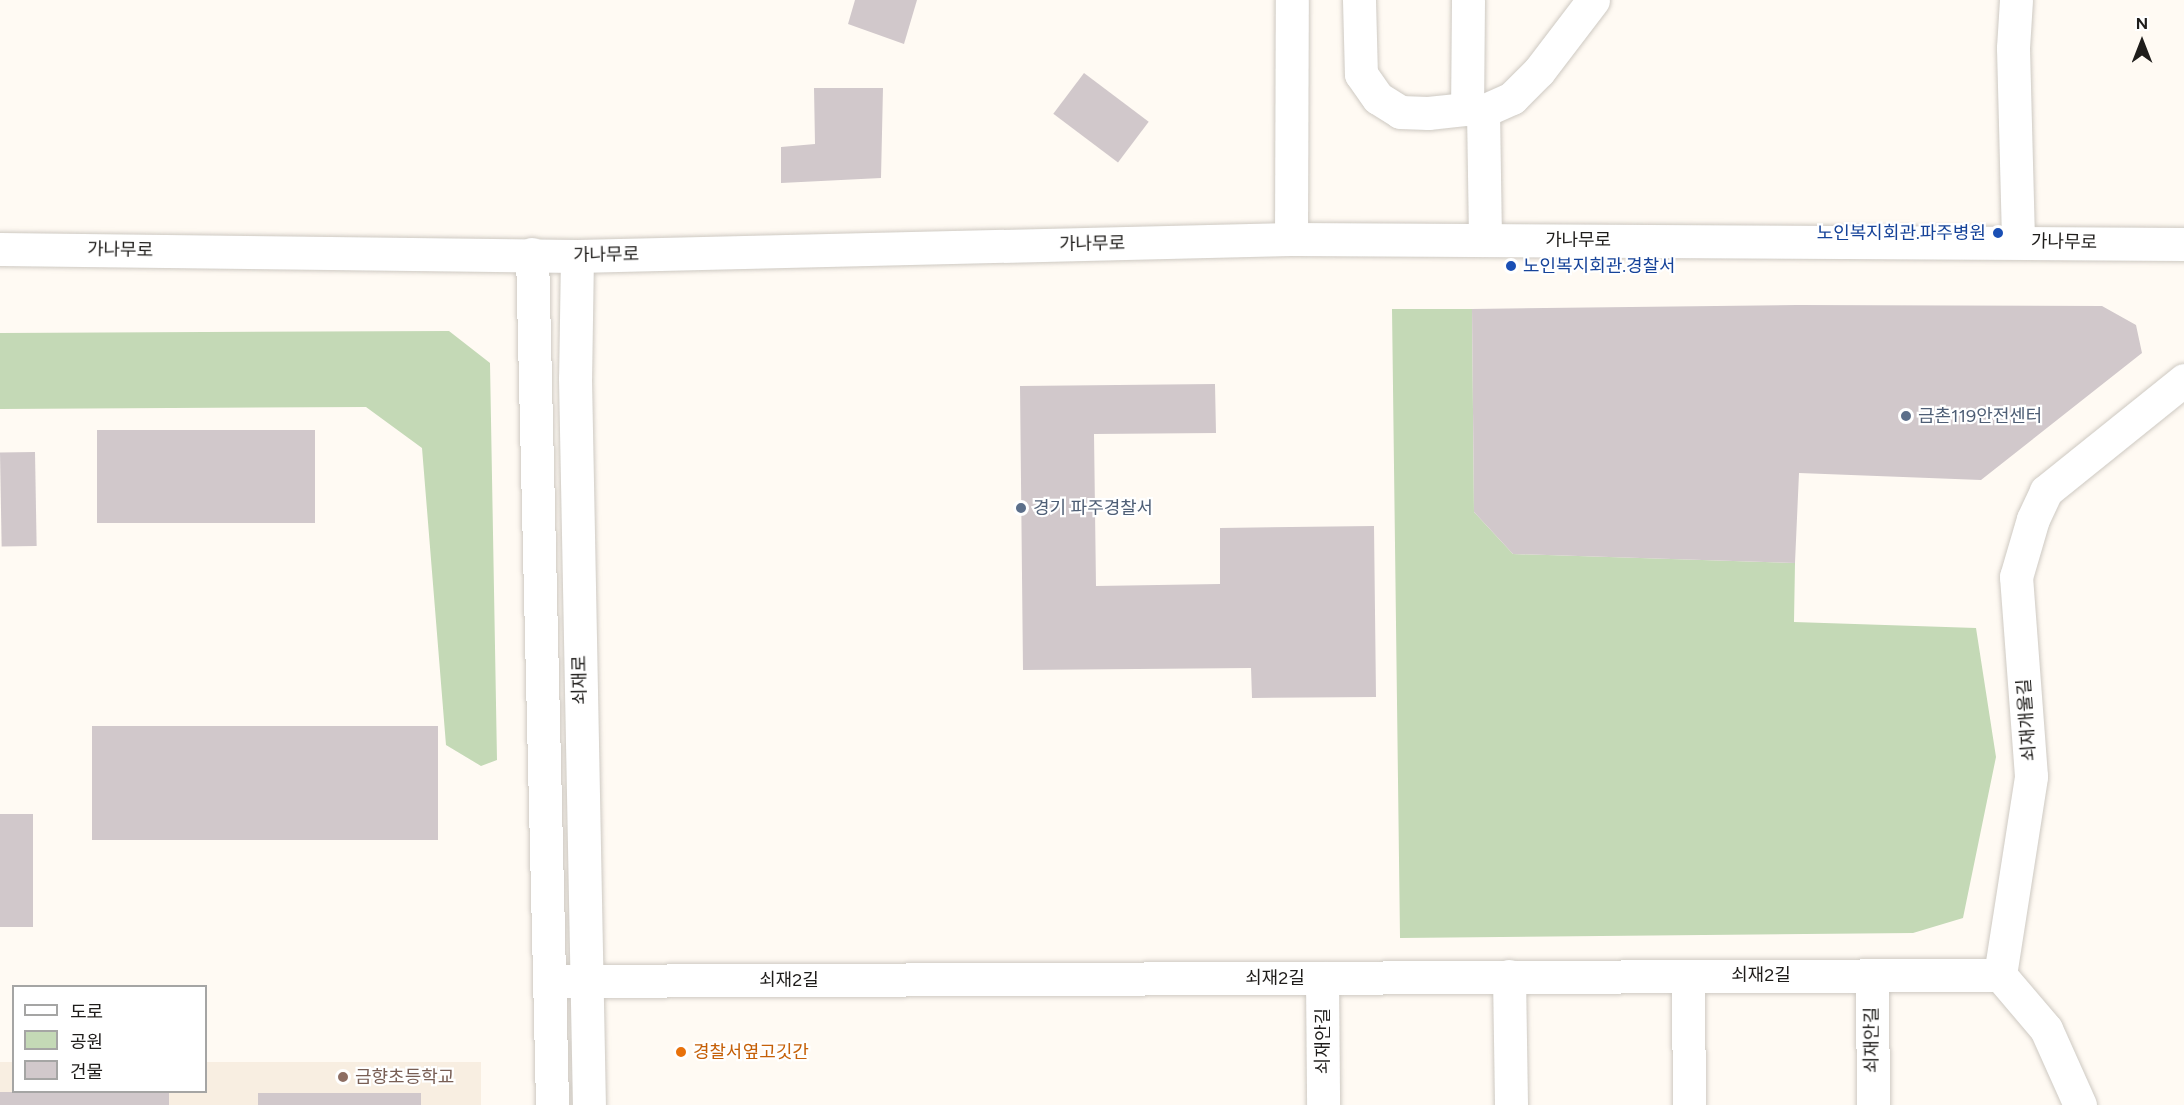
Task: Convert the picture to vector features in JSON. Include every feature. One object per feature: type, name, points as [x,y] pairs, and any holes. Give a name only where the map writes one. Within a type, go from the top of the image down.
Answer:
[{"type":"street","points":[[1292,0],[1292,239]]},
{"type":"street","points":[[1359,0],[1361,74],[1378,98],[1400,112],[1428,113],[1475,110],[1512,98],[1539,71],[1593,0]]},
{"type":"street","points":[[1468,0],[1485,240]]},
{"type":"street","points":[[2016,0],[2013,59],[2018,241]]},
{"type":"street","name":"가나무로","points":[[0,249],[577,256],[1292,239],[2018,241],[2184,244]]},
{"type":"street","points":[[532,254],[552,1105]]},
{"type":"street","name":"쇠재로","points":[[577,256],[575,390],[590,1105]]},
{"type":"street","name":"쇠재개울길","points":[[2000,975],[2031,776],[2016,576],[2033,519],[2046,491],[2184,380]]},
{"type":"street","name":"쇠재안길","points":[[1872,975],[1873,1105]]},
{"type":"street","points":[[2000,975],[2046,1029],[2080,1105]]},
{"type":"street","name":"쇠재2길","points":[[549,981],[2000,975]]},
{"type":"street","points":[[1509,976],[1511,1105]]},
{"type":"street","points":[[1688,976],[1689,1105]]},
{"type":"street","name":"쇠재안길","points":[[1322,978],[1323,1105]]},
{"type":"shaded area","name":"금향초등학교","points":[[0,1062],[12,1062],[12,1093],[207,1093],[207,1062],[481,1062],[481,1105],[0,1105]]},
{"type":"green space","points":[[1392,309],[1472,309],[1474,512],[1513,554],[1795,563],[1794,622],[1976,628],[1996,757],[1963,918],[1913,933],[1400,938]]},
{"type":"green space","points":[[449,331],[490,363],[497,760],[481,766],[446,745],[422,448],[366,407],[0,409],[0,333]]},
{"type":"building","points":[[855,0],[917,0],[904,44],[848,24]]},
{"type":"building","points":[[1084,73],[1149,122],[1118,162],[1053,114]]},
{"type":"building","points":[[814,88],[883,88],[881,178],[781,183],[781,147],[815,144]]},
{"type":"building","points":[[1797,305],[2102,306],[2136,325],[2142,353],[1981,480],[1799,473],[1795,563],[1513,554],[1474,512],[1472,309]]},
{"type":"building","points":[[1215,384],[1216,433],[1094,434],[1096,586],[1220,584],[1220,528],[1374,526],[1376,697],[1252,698],[1251,668],[1023,670],[1020,386]]},
{"type":"building","points":[[97,430],[315,430],[315,523],[97,523]]},
{"type":"building","points":[[35,452],[37,546],[2,547],[0,453]]},
{"type":"building","points":[[92,726],[438,726],[438,840],[92,840]]},
{"type":"building","points":[[0,814],[33,814],[33,927],[0,927]]},
{"type":"building","points":[[0,1092],[169,1093],[169,1105],[0,1105]]},
{"type":"building","points":[[258,1093],[421,1093],[421,1105],[258,1105]]},
{"type":"place","name":"노인복지회관.파주병원","points":[[1998,233]]},
{"type":"place","name":"노인복지회관.경찰서","points":[[1511,266]]},
{"type":"place","name":"금촌119안전센터","points":[[1906,416]]},
{"type":"place","name":"경기 파주경찰서","points":[[1021,508]]},
{"type":"place","name":"경찰서옆고깃간","points":[[681,1052]]},
{"type":"place","name":"금향초등학교","points":[[343,1077]]}]
